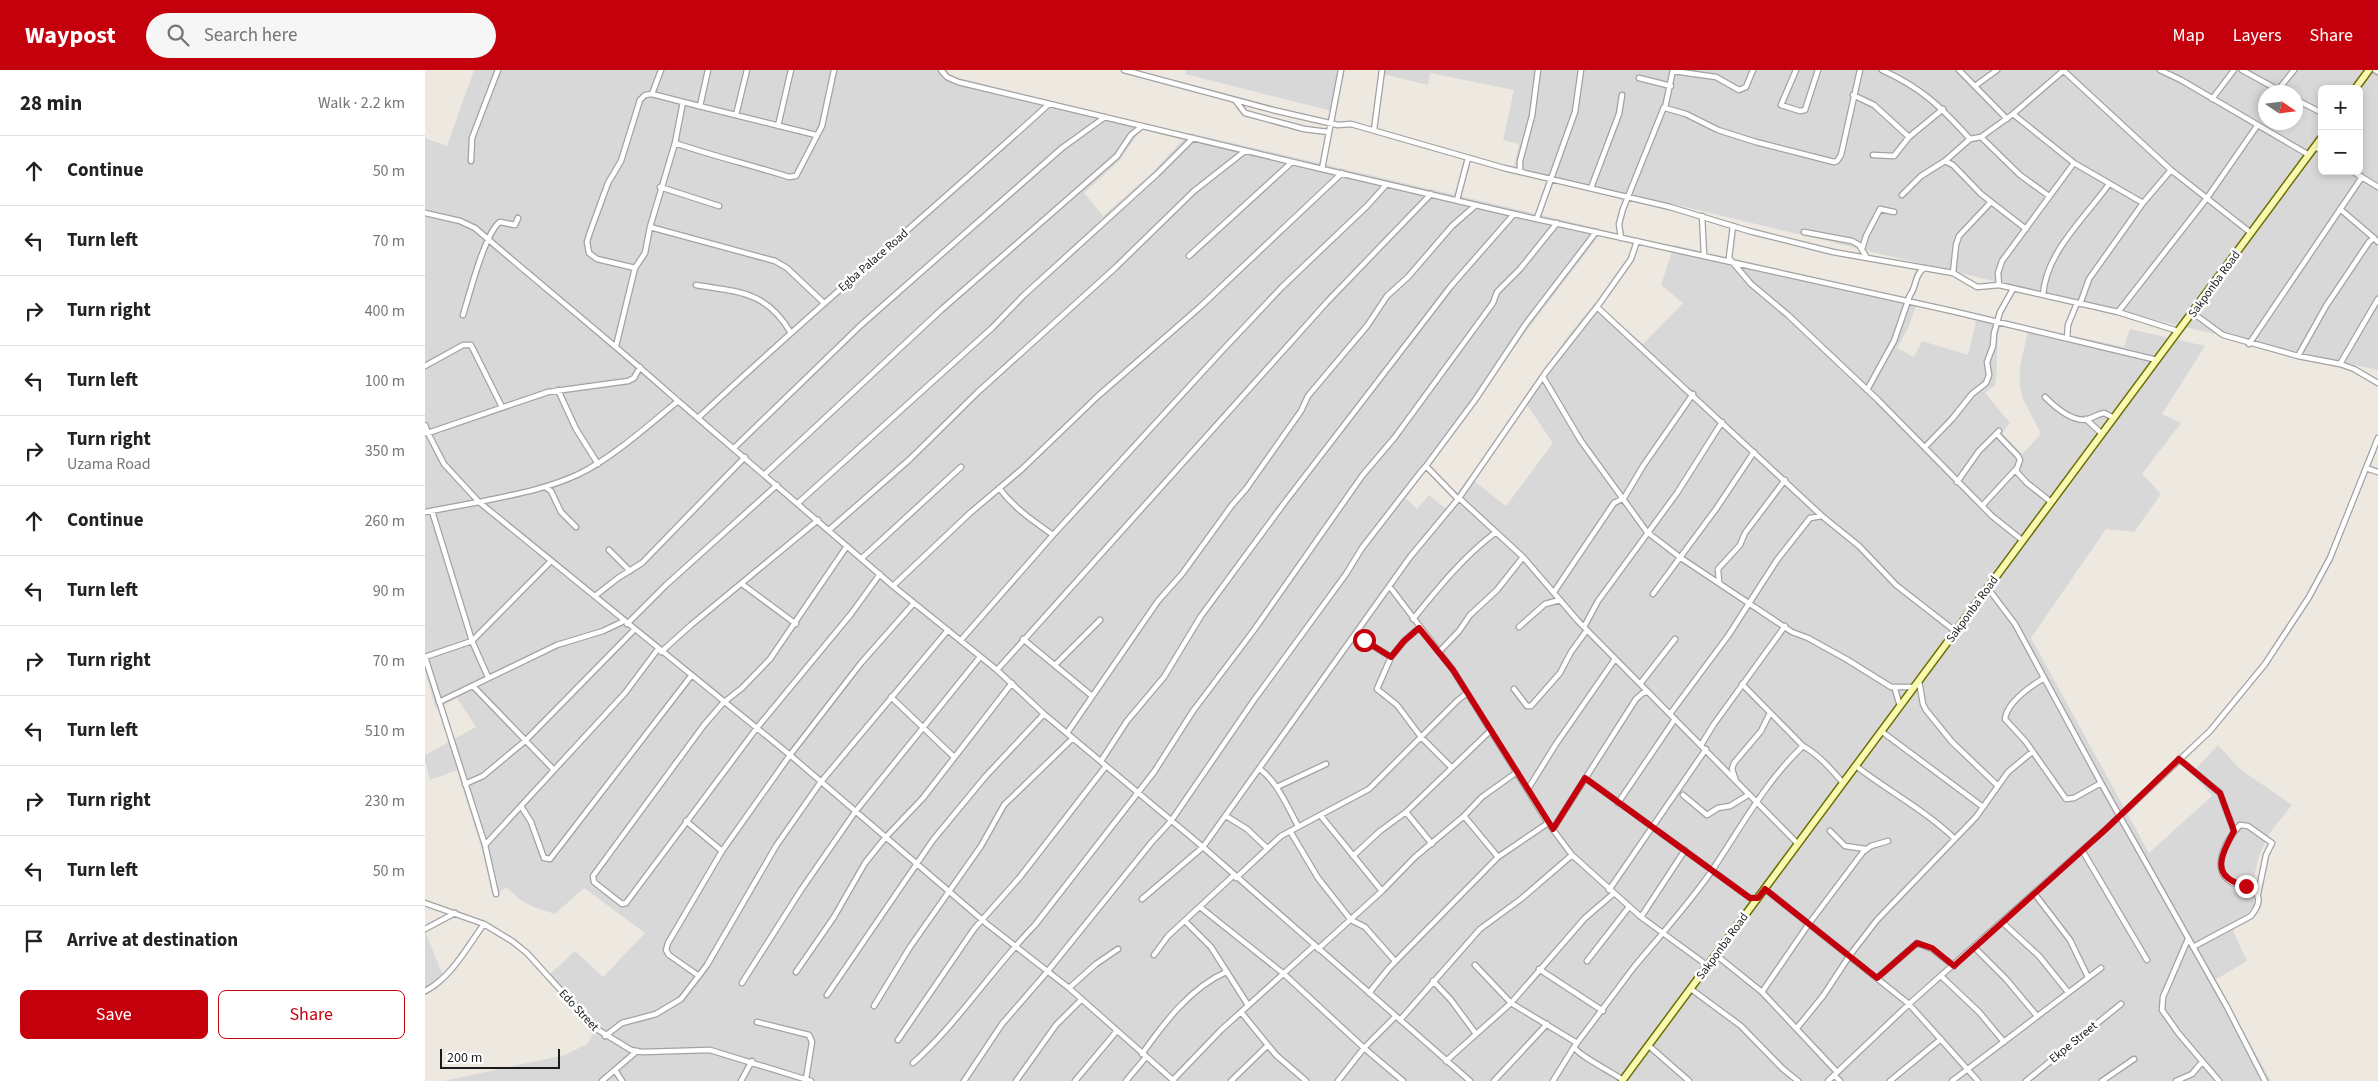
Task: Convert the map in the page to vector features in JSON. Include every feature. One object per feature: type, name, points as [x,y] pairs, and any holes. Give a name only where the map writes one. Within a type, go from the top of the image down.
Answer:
[{"type":"main road","points":[[2358,85],[2369,70]]},
{"type":"main road","name":"Sakponba Road","points":[[1623,1081],[1987,587],[2318,143]]},
{"type":"street","points":[[471,161],[473,138],[498,70]]},
{"type":"street","points":[[653,94],[661,70]]},
{"type":"street","points":[[700,106],[708,70]]},
{"type":"street","points":[[736,115],[747,70]]},
{"type":"street","points":[[778,126],[791,70]]},
{"type":"street","points":[[675,142],[725,160],[789,177],[796,176],[801,170],[816,135],[822,126],[834,70]]},
{"type":"street","points":[[941,70],[947,78],[958,82],[1141,127],[1245,150],[1386,185],[1637,242],[1731,261],[2157,360]]},
{"type":"street","points":[[1124,70],[1143,73],[1235,100],[1330,124],[1351,124],[1375,130],[1468,158],[1703,216],[1733,226],[1833,252],[1953,274],[1977,287],[1999,285],[2013,288],[2118,312],[2178,331]]},
{"type":"street","points":[[1322,169],[1341,70]]},
{"type":"street","points":[[1375,130],[1382,70]]},
{"type":"street","points":[[1520,171],[1520,161],[1532,116],[1538,70]]},
{"type":"street","points":[[1537,218],[1575,112],[1581,70]]},
{"type":"street","points":[[1700,76],[1703,70]]},
{"type":"street","points":[[1621,238],[1619,224],[1627,198],[1664,107],[1671,86],[1673,71],[1721,79],[1739,90],[1746,87],[1753,70]]},
{"type":"street","points":[[1796,70],[1781,105],[1800,111],[1805,110],[1818,70]]},
{"type":"street","points":[[1664,107],[1686,114],[1718,130],[1834,162],[1841,155],[1860,70]]},
{"type":"street","points":[[1882,70],[1905,80],[1923,92],[1943,109],[1970,139]]},
{"type":"street","points":[[1959,70],[2007,119]]},
{"type":"street","points":[[1975,86],[1997,70]]},
{"type":"street","points":[[1902,195],[1921,176],[1945,161],[1970,139],[1981,137],[2007,119],[2063,70],[2171,170],[2251,233]]},
{"type":"street","points":[[2160,70],[2309,154]]},
{"type":"street","points":[[2212,99],[2234,70]]},
{"type":"street","points":[[2242,70],[2269,85]]},
{"type":"street","points":[[2284,85],[2294,70]]},
{"type":"street","points":[[1639,78],[1671,86]]},
{"type":"street","points":[[635,268],[591,256],[587,242],[607,182],[621,162],[640,100],[645,95],[653,94],[816,135]]},
{"type":"street","points":[[1591,188],[1619,114],[1622,95]]},
{"type":"street","points":[[1853,95],[1874,105],[1909,137]]},
{"type":"street","points":[[1235,100],[1245,113],[1304,129],[1328,132]]},
{"type":"street","points":[[616,346],[635,268],[645,252],[660,186],[675,142],[683,102]]},
{"type":"street","points":[[2303,103],[2318,111]]},
{"type":"street","name":"Egba Palace Road","points":[[698,418],[824,303],[1049,104]]},
{"type":"street","points":[[1873,155],[1894,156],[1909,137],[1943,109]]},
{"type":"street","points":[[2013,114],[2074,163],[2143,203]]},
{"type":"street","points":[[734,448],[861,325],[1062,148],[1105,117]]},
{"type":"street","points":[[2118,312],[2207,198],[2257,126]]},
{"type":"street","points":[[765,474],[941,310],[1117,156],[1131,135],[1141,127]]},
{"type":"street","points":[[1981,137],[2020,175],[2049,196]]},
{"type":"street","points":[[798,503],[992,328],[1023,296],[1157,174],[1193,138]]},
{"type":"street","points":[[829,530],[910,459],[945,422],[1115,268],[1194,191],[1245,150]]},
{"type":"street","points":[[1457,200],[1468,158]]},
{"type":"street","points":[[1945,161],[1962,173],[1991,202],[2026,229]]},
{"type":"street","points":[[1189,256],[1292,162]]},
{"type":"street","points":[[1999,285],[1998,273],[2002,262],[2074,163]]},
{"type":"street","points":[[2067,338],[2067,325],[2089,279],[2143,203],[2171,170]]},
{"type":"street","points":[[893,586],[1022,469],[1073,419],[1153,346],[1200,307],[1342,173]]},
{"type":"street","points":[[2358,175],[2378,187]]},
{"type":"street","points":[[2249,344],[2362,178]]},
{"type":"street","points":[[2043,296],[2045,280],[2057,252],[2109,184]]},
{"type":"street","points":[[961,640],[1053,534],[1282,288],[1367,206],[1386,185]]},
{"type":"street","points":[[660,186],[719,206]]},
{"type":"street","points":[[997,670],[1105,552],[1181,463],[1253,387],[1327,302],[1431,194]]},
{"type":"street","points":[[1953,274],[1959,236],[1991,202]]},
{"type":"street","points":[[1067,733],[1158,602],[1182,574],[1232,505],[1246,489],[1301,411],[1308,396],[1367,326],[1387,296],[1408,278],[1452,226],[1477,205]]},
{"type":"street","points":[[1862,249],[1869,229],[1880,209],[1894,212]]},
{"type":"street","points":[[2340,209],[2376,240]]},
{"type":"street","points":[[425,213],[468,224],[576,315],[616,346],[893,586],[997,670],[1044,714],[1203,847],[1235,877],[1401,1020],[1446,1062],[1470,1081]]},
{"type":"street","points":[[1101,762],[1127,721],[1164,677],[1201,616],[1285,502],[1451,286],[1514,214]]},
{"type":"street","points":[[1703,216],[1704,255]]},
{"type":"street","points":[[463,315],[488,240],[496,224],[500,222],[515,225],[517,218]]},
{"type":"street","points":[[913,1063],[940,1037],[1014,947],[1035,925],[1154,772],[1193,711],[1249,637],[1362,476],[1395,437],[1489,308],[1497,292],[1520,269],[1557,223]]},
{"type":"street","points":[[1733,226],[1729,254],[1731,261],[1751,284],[1788,315],[1925,447],[1957,482],[2022,540]]},
{"type":"street","points":[[650,227],[775,261],[787,268],[824,303]]},
{"type":"street","points":[[964,1081],[1002,1024],[1171,821],[1254,700],[1346,574],[1362,548],[1475,400],[1525,325],[1596,232]]},
{"type":"street","points":[[1804,232],[1852,241],[1859,244],[1867,258]]},
{"type":"street","points":[[2298,356],[2326,306],[2369,242],[2376,240]]},
{"type":"street","points":[[1142,899],[1203,847],[1411,557],[1459,498],[1543,376],[1597,307],[1631,259],[1637,242]]},
{"type":"street","points":[[1867,390],[1895,341],[1917,275],[1923,269]]},
{"type":"street","points":[[696,285],[751,294],[778,314],[791,333]]},
{"type":"street","points":[[1925,447],[1952,419],[1972,394],[1986,383],[1989,375],[1987,362],[1993,346],[1997,323],[2004,302],[2013,288]]},
{"type":"street","points":[[2339,364],[2378,299]]},
{"type":"street","points":[[1597,307],[1693,394],[1822,516],[1859,546],[1896,585],[1955,631]]},
{"type":"street","points":[[2193,312],[2217,332],[2249,344],[2339,364],[2354,369],[2377,382]]},
{"type":"street","points":[[425,366],[463,345],[471,345],[502,408]]},
{"type":"street","points":[[426,433],[558,390],[628,381],[634,378],[640,368]]},
{"type":"street","points":[[1543,376],[1581,441],[1647,532],[1681,558],[1785,626],[1895,689],[1914,687]]},
{"type":"street","points":[[558,390],[576,429],[598,464]]},
{"type":"street","points":[[1554,592],[1614,503],[1624,498],[1643,466],[1693,394]]},
{"type":"street","points":[[2045,397],[2068,414],[2086,419],[2102,434]]},
{"type":"street","points":[[425,512],[545,487],[578,474],[598,464],[678,401]]},
{"type":"street","points":[[2086,419],[2104,413],[2114,418]]},
{"type":"street","points":[[1514,689],[1527,706],[1531,706],[1560,673],[1586,629],[1598,601],[1677,492],[1722,422]]},
{"type":"street","points":[[425,425],[426,433],[444,464],[479,502],[595,596],[659,651],[790,755],[820,783],[1014,947],[1069,988],[1173,1081],[1221,1030],[1241,1012],[1316,947],[1351,920],[1383,891],[1415,857],[1464,816],[1482,797],[1517,772]]},
{"type":"street","points":[[1957,482],[1979,451],[1998,432],[2020,460],[2016,469],[1982,506]]},
{"type":"street","points":[[1828,1081],[1909,1004],[1942,977],[2121,815],[2210,731],[2265,664],[2303,606],[2330,558],[2378,438]]},
{"type":"street","points":[[1653,594],[1681,558],[1754,452]]},
{"type":"street","points":[[595,596],[618,578],[642,563],[745,457]]},
{"type":"street","points":[[1426,466],[1523,557],[1586,629],[1706,749],[1756,804],[1798,844]]},
{"type":"street","points":[[862,558],[961,467]]},
{"type":"street","points":[[2366,468],[2378,472]]},
{"type":"street","points":[[2016,469],[2027,483],[2051,502]]},
{"type":"street","points":[[1719,582],[1718,569],[1740,545],[1745,533],[1785,480]]},
{"type":"street","points":[[439,702],[557,645],[625,623],[665,584],[777,485]]},
{"type":"street","points":[[545,487],[551,491],[561,512],[576,527]]},
{"type":"street","points":[[999,488],[1017,509],[1053,534]]},
{"type":"street","points":[[432,511],[472,641],[488,678]]},
{"type":"street","points":[[1670,714],[1728,636],[1777,560],[1810,518],[1822,516]]},
{"type":"street","points":[[485,846],[625,693],[659,651],[818,520]]},
{"type":"street","points":[[1413,619],[1453,570],[1473,549],[1497,532]]},
{"type":"street","points":[[847,546],[796,624],[770,659],[742,688],[723,703],[693,740],[598,868],[593,876],[594,882],[624,904],[756,729],[800,678],[880,574]]},
{"type":"street","points":[[609,550],[630,571]]},
{"type":"street","points":[[1439,652],[1459,631],[1470,615],[1497,590],[1523,557]]},
{"type":"street","points":[[496,894],[485,846],[425,657],[472,641],[551,561]]},
{"type":"street","points":[[742,584],[796,624]]},
{"type":"street","points":[[1390,587],[1467,693],[1548,823],[1572,855],[1613,894],[1641,917],[1708,966]]},
{"type":"street","points":[[1987,587],[2009,614],[2189,939],[2265,1081]]},
{"type":"street","points":[[1519,627],[1545,604],[1560,600]]},
{"type":"street","points":[[699,976],[669,955],[667,947],[721,851],[790,755],[861,663],[914,603]]},
{"type":"street","points":[[1055,664],[1100,620]]},
{"type":"street","points":[[1701,745],[1742,684],[1785,626]]},
{"type":"street","points":[[1419,628],[1404,641],[1391,657],[1377,689],[1397,705],[1421,737],[1451,767]]},
{"type":"street","points":[[465,784],[483,776],[525,741],[634,630]]},
{"type":"street","points":[[605,1036],[621,1023],[656,1014],[669,1008],[681,999],[699,976],[776,846],[820,783],[948,630]]},
{"type":"street","points":[[1355,635],[1391,657]]},
{"type":"street","points":[[1640,684],[1675,639]]},
{"type":"street","points":[[1023,640],[1055,664],[1092,696]]},
{"type":"street","points":[[742,983],[801,890],[855,812],[980,657]]},
{"type":"street","points":[[1528,789],[1555,744],[1615,659]]},
{"type":"street","points":[[521,806],[531,822],[544,858],[550,859],[691,676]]},
{"type":"street","points":[[2044,678],[2025,692],[2006,715],[2008,723],[2066,799],[2075,798],[2101,782]]},
{"type":"street","points":[[1919,680],[1923,704],[1926,710],[1952,742],[1997,786]]},
{"type":"street","points":[[796,972],[834,917],[865,863],[885,838],[923,798],[1012,683]]},
{"type":"street","points":[[1742,684],[1803,746],[1818,756],[1843,783]]},
{"type":"street","points":[[473,686],[554,770]]},
{"type":"street","points":[[1895,689],[1899,703]]},
{"type":"street","points":[[1553,829],[1636,699],[1643,693],[1648,692]]},
{"type":"street","points":[[1154,955],[1168,936],[1267,848],[1289,831],[1321,816],[1369,789],[1467,693]]},
{"type":"street","points":[[891,697],[954,757]]},
{"type":"street","points":[[1736,782],[1732,770],[1734,763],[1761,731],[1770,713]]},
{"type":"street","points":[[827,995],[870,935],[896,892],[918,865],[933,840],[985,777],[1044,714]]},
{"type":"street","points":[[1618,803],[1675,719]]},
{"type":"street","points":[[1353,856],[1380,831],[1406,812],[1490,730]]},
{"type":"street","points":[[1881,731],[1983,807]]},
{"type":"street","points":[[874,1006],[910,946],[981,846],[1004,805],[1073,738]]},
{"type":"street","points":[[1553,1081],[1576,1045],[1603,1012],[1634,967],[1691,900],[1771,780],[1803,746]]},
{"type":"street","points":[[1609,890],[1706,749]]},
{"type":"street","points":[[1797,1028],[1823,996],[1849,955],[1877,920],[1955,839],[2017,764],[2032,752]]},
{"type":"street","points":[[2179,759],[2220,793],[2234,831]]},
{"type":"street","points":[[1277,788],[1325,764]]},
{"type":"street","points":[[898,1040],[944,970],[982,920],[1020,877],[1106,766]]},
{"type":"street","points":[[1856,766],[1887,790],[1932,819],[1955,839]]},
{"type":"street","points":[[1260,769],[1269,776],[1298,826]]},
{"type":"street","points":[[1585,778],[1750,898],[1758,898]]},
{"type":"street","points":[[1683,795],[1707,815],[1718,808],[1730,806],[1748,795]]},
{"type":"street","points":[[1406,812],[1432,844]]},
{"type":"street","points":[[1226,816],[1247,829],[1267,848]]},
{"type":"street","points":[[1321,816],[1383,891]]},
{"type":"street","points":[[1464,816],[1498,857]]},
{"type":"street","points":[[686,821],[721,851]]},
{"type":"street","points":[[1369,993],[1395,961],[1498,857],[1548,823]]},
{"type":"street","points":[[2193,947],[2251,916],[2259,903],[2258,894],[2266,855],[2272,843],[2245,825],[2240,825],[2234,831],[2222,853],[2221,868],[2229,880],[2251,888],[2258,894]]},
{"type":"street","points":[[1289,831],[1318,878],[1351,920],[1365,927],[1395,961]]},
{"type":"street","points":[[1831,831],[1845,846],[1866,849],[1889,841]]},
{"type":"street","points":[[1762,992],[1808,925],[1866,849]]},
{"type":"street","points":[[1641,917],[1685,850]]},
{"type":"street","points":[[2082,850],[2147,960]]},
{"type":"street","points":[[1401,1020],[1480,928],[1521,899],[1572,855]]},
{"type":"street","points":[[1765,889],[1909,1004],[1978,1081]]},
{"type":"street","points":[[2034,893],[2071,940],[2088,977]]},
{"type":"street","points":[[1446,1062],[1511,1003],[1585,918],[1613,894]]},
{"type":"street","name":"Edo Street","points":[[425,903],[484,924],[512,940],[527,953],[585,1018],[605,1036],[637,1052],[705,1049],[752,1061],[808,1080]]},
{"type":"street","points":[[1587,961],[1629,907]]},
{"type":"street","points":[[1200,908],[1284,974],[1364,1048],[1403,1081]]},
{"type":"street","points":[[425,929],[455,913]]},
{"type":"street","points":[[1185,921],[1211,947],[1248,1006]]},
{"type":"street","points":[[2002,922],[2039,956],[2068,992]]},
{"type":"street","points":[[425,991],[435,986],[445,975],[484,924]]},
{"type":"street","points":[[2189,939],[2163,997],[2162,1010],[2219,1081]]},
{"type":"street","points":[[1877,978],[1917,943],[1932,948],[1954,966]]},
{"type":"street","points":[[1974,947],[2006,978],[2037,1016]]},
{"type":"street","points":[[1069,988],[1096,964],[1117,949]]},
{"type":"street","points":[[1716,955],[1762,992],[1797,1028],[1840,1081]]},
{"type":"street","points":[[1475,966],[1511,1003],[1547,1024],[1576,1045],[1581,1055],[1599,1064],[1623,1081]]},
{"type":"street","points":[[1952,1081],[1967,1067],[2004,1042],[2101,968]]},
{"type":"street","points":[[1539,969],[1603,1012]]},
{"type":"street","points":[[1126,1081],[1166,1021],[1207,982],[1225,972]]},
{"type":"street","points":[[1942,977],[1979,1012],[2004,1042]]},
{"type":"street","points":[[1433,981],[1451,1000],[1476,1034]]},
{"type":"street","points":[[1691,989],[1741,1026],[1783,1069],[1798,1081]]},
{"type":"street","points":[[1016,1081],[1056,1025],[1081,1000]]},
{"type":"street","name":"Ekpe Street","points":[[2026,1081],[2121,1004]]},
{"type":"street","points":[[1241,1012],[1290,1069],[1306,1081]]},
{"type":"street","points":[[1338,1081],[1364,1048],[1396,1016]]},
{"type":"street","points":[[757,1022],[809,1035],[813,1042],[808,1080]]},
{"type":"street","points":[[1494,1081],[1547,1024]]},
{"type":"street","points":[[1075,1081],[1116,1032]]},
{"type":"street","points":[[1890,1081],[1941,1039]]},
{"type":"street","points":[[1235,1080],[1268,1045]]},
{"type":"street","points":[[1649,1046],[1689,1081]]},
{"type":"street","points":[[602,1081],[637,1052]]},
{"type":"street","points":[[2102,1081],[2134,1059]]},
{"type":"street","points":[[741,1081],[752,1061]]},
{"type":"street","points":[[2177,1081],[2192,1074],[2202,1062]]},
{"type":"street","points":[[615,1070],[622,1081]]},
{"type":"shaded area","points":[[474,70],[948,70],[949,74],[958,78],[1145,124],[1119,161],[1084,193],[1103,216],[1155,170],[1189,133],[1601,229],[1598,237],[1522,337],[1406,498],[1417,509],[1429,495],[1446,509],[1469,477],[1506,506],[1553,443],[1523,399],[1571,332],[1595,303],[1643,344],[1683,303],[1661,285],[1674,245],[1918,301],[1908,328],[1897,348],[1914,357],[1922,341],[1968,355],[1978,314],[2002,320],[1998,335],[1995,385],[1985,393],[2010,423],[2002,433],[2022,454],[2041,434],[2023,399],[2020,387],[2020,367],[2029,326],[2124,347],[2130,329],[2205,346],[2162,414],[2181,423],[2142,474],[2161,494],[2134,532],[2106,529],[2031,638],[2149,853],[2212,796],[2192,773],[2218,745],[2240,769],[2292,805],[2269,834],[2259,856],[2254,877],[2254,906],[2246,914],[2230,924],[2247,961],[2215,980],[2271,1081],[444,1081],[565,1055],[587,1044],[592,1036],[588,1026],[546,978],[575,951],[603,977],[645,933],[584,888],[555,914],[520,900],[506,887],[494,897],[481,847],[457,770],[430,780],[425,762],[425,755],[476,727],[457,698],[436,709],[425,671],[425,138],[447,146]]},
{"type":"shaded area","points":[[1186,70],[1345,70],[1336,112],[1185,74]]},
{"type":"shaded area","points":[[1379,70],[2378,70],[2378,370],[2189,328],[1514,166],[1519,144],[1503,140],[1514,90],[1430,73],[1428,85],[1378,73]]},
{"type":"shaded area","points":[[425,931],[445,981],[437,989],[425,995]]},
{"type":"route","points":[[1364,640],[1391,657],[1404,641],[1419,628],[1453,670],[1553,829],[1585,778],[1750,898],[1758,898],[1765,889],[1877,978],[1917,943],[1925,944],[1932,948],[1954,966],[2106,829],[2179,759],[2193,769],[2222,796],[2234,831],[2222,853],[2221,868],[2229,880],[2235,884],[2246,886]]}]
